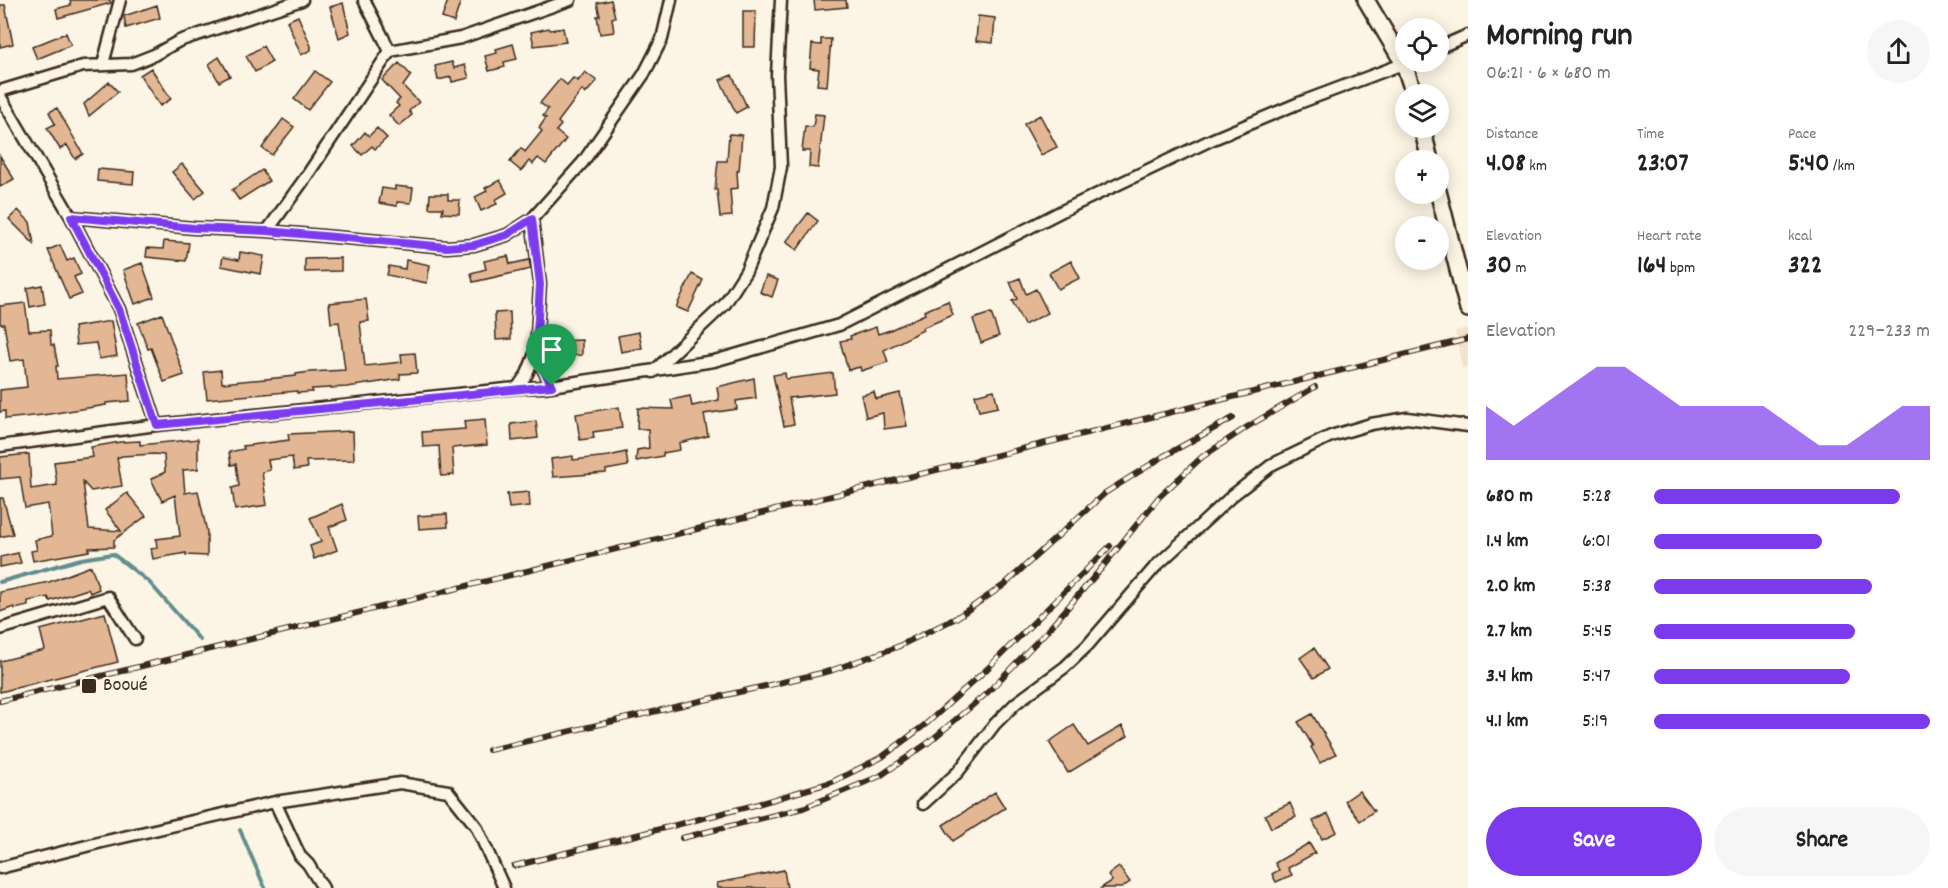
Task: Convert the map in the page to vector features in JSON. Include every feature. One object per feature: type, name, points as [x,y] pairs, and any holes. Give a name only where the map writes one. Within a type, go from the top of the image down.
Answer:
[{"type":"street","points":[[103,64],[120,0]]},
{"type":"street","points":[[0,91],[83,66],[131,64],[154,55],[178,41],[302,0]]},
{"type":"street","points":[[364,0],[390,51]]},
{"type":"street","points":[[267,231],[390,51],[461,38],[570,0]]},
{"type":"street","points":[[71,217],[447,247],[474,245],[507,235],[532,219],[583,162],[644,74],[662,39],[671,0]]},
{"type":"street","points":[[653,372],[724,304],[746,271],[773,208],[781,167],[777,75],[781,0]]},
{"type":"street","points":[[1366,0],[1395,46]]},
{"type":"street","points":[[1449,43],[1468,35]]},
{"type":"street","points":[[0,446],[157,425],[552,386],[714,361],[839,326],[1062,211],[1211,140],[1299,103],[1395,67]]},
{"type":"street","points":[[0,96],[71,217],[119,309],[157,425]]},
{"type":"street","points":[[1441,204],[1468,309]]},
{"type":"street","points":[[517,388],[527,374],[536,351],[540,284],[532,219]]},
{"type":"street","points":[[536,351],[552,386]]},
{"type":"street","points":[[924,804],[958,772],[995,724],[1016,703],[1065,667],[1093,639],[1155,567],[1233,495],[1274,464],[1331,436],[1371,424],[1407,418],[1468,426]]},
{"type":"street","points":[[0,629],[108,597],[135,639]]},
{"type":"street","points":[[0,868],[275,802],[400,783],[448,791],[476,826],[504,888]]},
{"type":"street","points":[[275,802],[300,856],[308,864],[323,888]]},
{"type":"shaded area","points":[[1468,328],[1468,367],[1462,368],[1455,331]]},
{"type":"building","points":[[70,0],[110,0],[111,3],[58,18],[56,9],[71,5]]},
{"type":"building","points":[[448,0],[461,0],[454,22],[442,18]]},
{"type":"building","points":[[611,0],[615,17],[612,18],[614,32],[600,34],[597,3]]},
{"type":"building","points":[[814,0],[846,0],[847,7],[815,10]]},
{"type":"building","points":[[343,3],[350,33],[339,38],[330,7]]},
{"type":"building","points":[[0,5],[5,5],[13,44],[0,47]]},
{"type":"building","points":[[157,5],[160,18],[126,28],[124,16]]},
{"type":"building","points":[[743,11],[756,11],[755,47],[743,47]]},
{"type":"building","points":[[298,16],[311,46],[311,50],[301,55],[287,21]]},
{"type":"building","points":[[978,16],[995,18],[993,43],[976,41]]},
{"type":"building","points":[[549,28],[550,30],[563,28],[566,42],[534,46],[531,32]]},
{"type":"building","points":[[66,33],[71,45],[37,59],[32,47]]},
{"type":"building","points":[[821,39],[831,39],[827,86],[817,85],[819,69],[810,68],[812,44],[821,45]]},
{"type":"building","points":[[513,44],[517,59],[504,62],[505,67],[489,71],[485,56],[497,53],[496,49]]},
{"type":"building","points":[[263,46],[272,62],[255,72],[246,56]]},
{"type":"building","points":[[219,57],[230,76],[219,82],[209,64]]},
{"type":"building","points":[[452,62],[454,68],[465,65],[469,78],[452,82],[451,77],[438,80],[435,66]]},
{"type":"building","points":[[399,63],[411,75],[403,86],[419,102],[409,111],[412,115],[399,126],[389,115],[399,106],[396,103],[400,99],[382,80]]},
{"type":"building","points":[[151,68],[171,99],[160,106],[140,75]]},
{"type":"building","points":[[315,71],[330,82],[308,110],[294,99]]},
{"type":"building","points":[[585,72],[597,81],[585,94],[582,90],[558,122],[561,125],[556,131],[566,139],[546,164],[538,158],[533,164],[529,161],[521,171],[510,162],[521,148],[525,152],[542,131],[539,128],[546,118],[543,116],[548,109],[540,103],[560,79],[567,85],[573,78],[578,81]]},
{"type":"building","points":[[732,75],[747,107],[736,113],[720,80]]},
{"type":"building","points":[[109,82],[118,92],[89,116],[84,104]]},
{"type":"building","points":[[57,108],[83,154],[75,159],[67,145],[60,149],[47,128],[55,124],[49,112]]},
{"type":"building","points":[[815,114],[824,115],[818,168],[809,167],[810,151],[802,151],[805,126],[813,127]]},
{"type":"building","points":[[1040,115],[1057,147],[1041,155],[1024,124]]},
{"type":"building","points":[[283,119],[294,127],[272,155],[262,148]]},
{"type":"building","points":[[377,128],[387,138],[375,149],[372,146],[362,155],[353,146],[365,132],[369,136]]},
{"type":"building","points":[[729,134],[742,135],[739,171],[737,171],[738,188],[730,189],[732,216],[720,217],[717,190],[715,190],[718,161],[727,161]]},
{"type":"building","points":[[0,156],[14,179],[0,187]]},
{"type":"building","points":[[182,164],[205,191],[195,199],[172,172]]},
{"type":"building","points":[[98,169],[134,172],[133,184],[97,181]]},
{"type":"building","points":[[262,170],[269,181],[239,200],[232,190]]},
{"type":"building","points":[[500,180],[507,193],[495,200],[497,204],[481,211],[475,197],[487,191],[485,188]]},
{"type":"building","points":[[395,186],[413,188],[411,203],[397,202],[397,206],[379,203],[382,188],[395,190]]},
{"type":"building","points":[[430,194],[448,194],[448,200],[460,200],[459,214],[442,213],[443,208],[429,208]]},
{"type":"building","points":[[18,210],[30,222],[34,244],[9,219]]},
{"type":"building","points":[[808,213],[818,221],[797,250],[786,242]]},
{"type":"building","points":[[164,241],[189,243],[186,261],[146,257],[147,248],[163,249]]},
{"type":"building","points":[[60,245],[67,261],[74,258],[81,274],[74,277],[82,294],[69,299],[48,250]]},
{"type":"building","points":[[240,252],[264,256],[261,274],[221,266],[223,257],[239,260]]},
{"type":"building","points":[[508,256],[510,264],[529,260],[531,269],[473,282],[471,273],[486,269],[484,261]]},
{"type":"building","points":[[341,258],[341,271],[305,272],[305,259]]},
{"type":"building","points":[[406,260],[430,265],[427,283],[387,275],[389,266],[405,269]]},
{"type":"building","points":[[1071,261],[1080,278],[1058,289],[1049,273]]},
{"type":"building","points":[[142,263],[154,297],[135,304],[123,270]]},
{"type":"building","points":[[692,274],[703,280],[688,312],[676,307]]},
{"type":"building","points":[[766,276],[778,280],[772,297],[760,292]]},
{"type":"building","points":[[1020,278],[1026,294],[1036,289],[1048,313],[1024,325],[1012,301],[1017,299],[1010,282]]},
{"type":"building","points":[[42,285],[45,304],[30,307],[27,288]]},
{"type":"building","points":[[366,299],[369,321],[360,322],[365,366],[402,362],[401,354],[415,353],[417,373],[400,374],[400,379],[347,387],[312,389],[312,392],[297,393],[297,391],[207,399],[204,372],[221,370],[222,383],[345,370],[339,322],[331,323],[329,303]]},
{"type":"building","points":[[948,301],[953,315],[922,328],[923,330],[884,350],[888,362],[861,371],[860,367],[848,370],[840,341],[851,339],[850,336],[876,327],[878,334],[890,330]]},
{"type":"building","points":[[25,303],[29,331],[50,330],[51,345],[54,345],[58,366],[56,366],[57,379],[128,373],[130,401],[5,419],[5,411],[0,412],[0,390],[27,387],[24,359],[10,361],[4,324],[0,324],[0,306]]},
{"type":"building","points":[[510,312],[511,339],[496,340],[495,313]]},
{"type":"building","points":[[991,313],[999,336],[981,343],[973,319]]},
{"type":"building","points":[[162,314],[184,375],[164,382],[151,348],[148,349],[138,323]]},
{"type":"building","points":[[111,321],[117,356],[99,359],[96,343],[76,345],[74,327]]},
{"type":"building","points":[[639,332],[642,348],[621,352],[618,336]]},
{"type":"building","points":[[582,340],[582,355],[560,356],[560,341]]},
{"type":"building","points":[[785,373],[786,379],[833,373],[835,393],[789,398],[794,424],[784,426],[773,375]]},
{"type":"building","points":[[754,378],[756,398],[736,401],[737,409],[704,414],[708,436],[679,443],[680,450],[663,453],[663,456],[636,461],[637,450],[649,448],[648,429],[637,429],[638,408],[673,409],[671,400],[690,396],[692,406],[719,400],[717,387]]},
{"type":"building","points":[[994,390],[998,407],[979,411],[975,395]]},
{"type":"building","points":[[874,392],[876,399],[900,393],[907,426],[884,429],[883,413],[866,417],[861,395]]},
{"type":"building","points":[[619,407],[622,428],[593,432],[594,438],[580,440],[576,414]]},
{"type":"building","points":[[485,419],[487,445],[452,448],[454,475],[441,476],[439,446],[423,447],[422,432],[465,429],[464,421]]},
{"type":"building","points":[[536,421],[538,438],[512,441],[511,424]]},
{"type":"building","points":[[353,431],[354,460],[306,461],[307,468],[294,470],[292,457],[268,460],[270,470],[262,472],[267,505],[235,510],[232,488],[239,486],[236,464],[231,465],[229,452],[244,449],[243,446],[289,440],[288,434]]},
{"type":"building","points":[[198,439],[198,469],[183,470],[185,493],[198,491],[207,532],[207,556],[186,555],[186,553],[153,559],[151,549],[157,548],[156,539],[180,536],[175,495],[162,501],[151,479],[165,472],[164,455],[154,454],[117,458],[122,486],[91,491],[83,482],[89,529],[121,531],[105,510],[127,493],[146,516],[114,540],[114,547],[89,548],[89,551],[33,561],[31,551],[37,550],[35,540],[52,536],[48,504],[25,508],[20,477],[0,479],[0,457],[29,454],[31,489],[57,485],[54,462],[93,457],[91,447],[120,442],[140,441],[140,445]]},
{"type":"building","points":[[626,452],[628,466],[606,470],[606,473],[553,477],[551,459],[573,456],[573,460]]},
{"type":"building","points":[[529,492],[530,506],[509,508],[507,494]]},
{"type":"building","points":[[0,498],[3,498],[13,534],[0,537]]},
{"type":"building","points":[[342,504],[347,520],[329,527],[337,550],[314,559],[310,546],[321,542],[310,518]]},
{"type":"building","points":[[447,514],[448,527],[419,529],[418,516]]},
{"type":"building","points":[[18,553],[21,563],[0,567],[0,557]]},
{"type":"building","points":[[91,566],[99,589],[90,593],[88,589],[50,601],[48,597],[28,601],[28,606],[15,609],[14,607],[0,612],[0,592],[49,582]]},
{"type":"building","points":[[105,613],[118,662],[0,692],[0,661],[45,650],[40,630]]},
{"type":"building","points":[[1314,648],[1328,669],[1314,678],[1300,658]]},
{"type":"building","points":[[1312,714],[1336,754],[1320,763],[1311,747],[1313,746],[1298,722]]},
{"type":"building","points":[[1074,725],[1088,746],[1122,726],[1128,736],[1068,773],[1049,742]]},
{"type":"building","points":[[1359,791],[1374,811],[1360,821],[1345,801]]},
{"type":"building","points":[[995,792],[1005,808],[953,841],[943,825]]},
{"type":"building","points":[[1290,803],[1296,817],[1271,828],[1265,815]]},
{"type":"building","points":[[1328,814],[1337,832],[1322,839],[1313,821]]},
{"type":"building","points":[[1309,843],[1315,853],[1288,868],[1292,875],[1276,882],[1272,874],[1279,870],[1275,863]]},
{"type":"building","points":[[1119,867],[1130,882],[1121,888],[1101,888],[1112,881],[1108,875]]},
{"type":"building","points":[[784,870],[787,888],[718,888],[717,883]]},
{"type":"waterway","points":[[0,582],[81,559],[113,554],[149,582],[200,640]]},
{"type":"waterway","points":[[240,830],[265,888]]},
{"type":"railway","points":[[0,701],[1468,339]]},
{"type":"railway","points":[[682,838],[803,808],[880,776],[928,743],[987,693],[1049,629],[1159,497],[1202,457],[1247,427],[1315,387]]},
{"type":"railway","points":[[489,750],[830,671],[897,647],[956,618],[1004,585],[1105,493],[1164,456],[1233,418]]},
{"type":"railway","points":[[514,866],[751,806],[832,782],[882,757],[926,724],[987,669],[1110,546]]},
{"type":"place","name":"Booué","points":[[89,686]]},
{"type":"route","points":[[71,217],[447,247],[474,245],[507,235],[532,219],[540,284],[536,351],[552,386],[157,425],[119,309],[71,217]]}]
